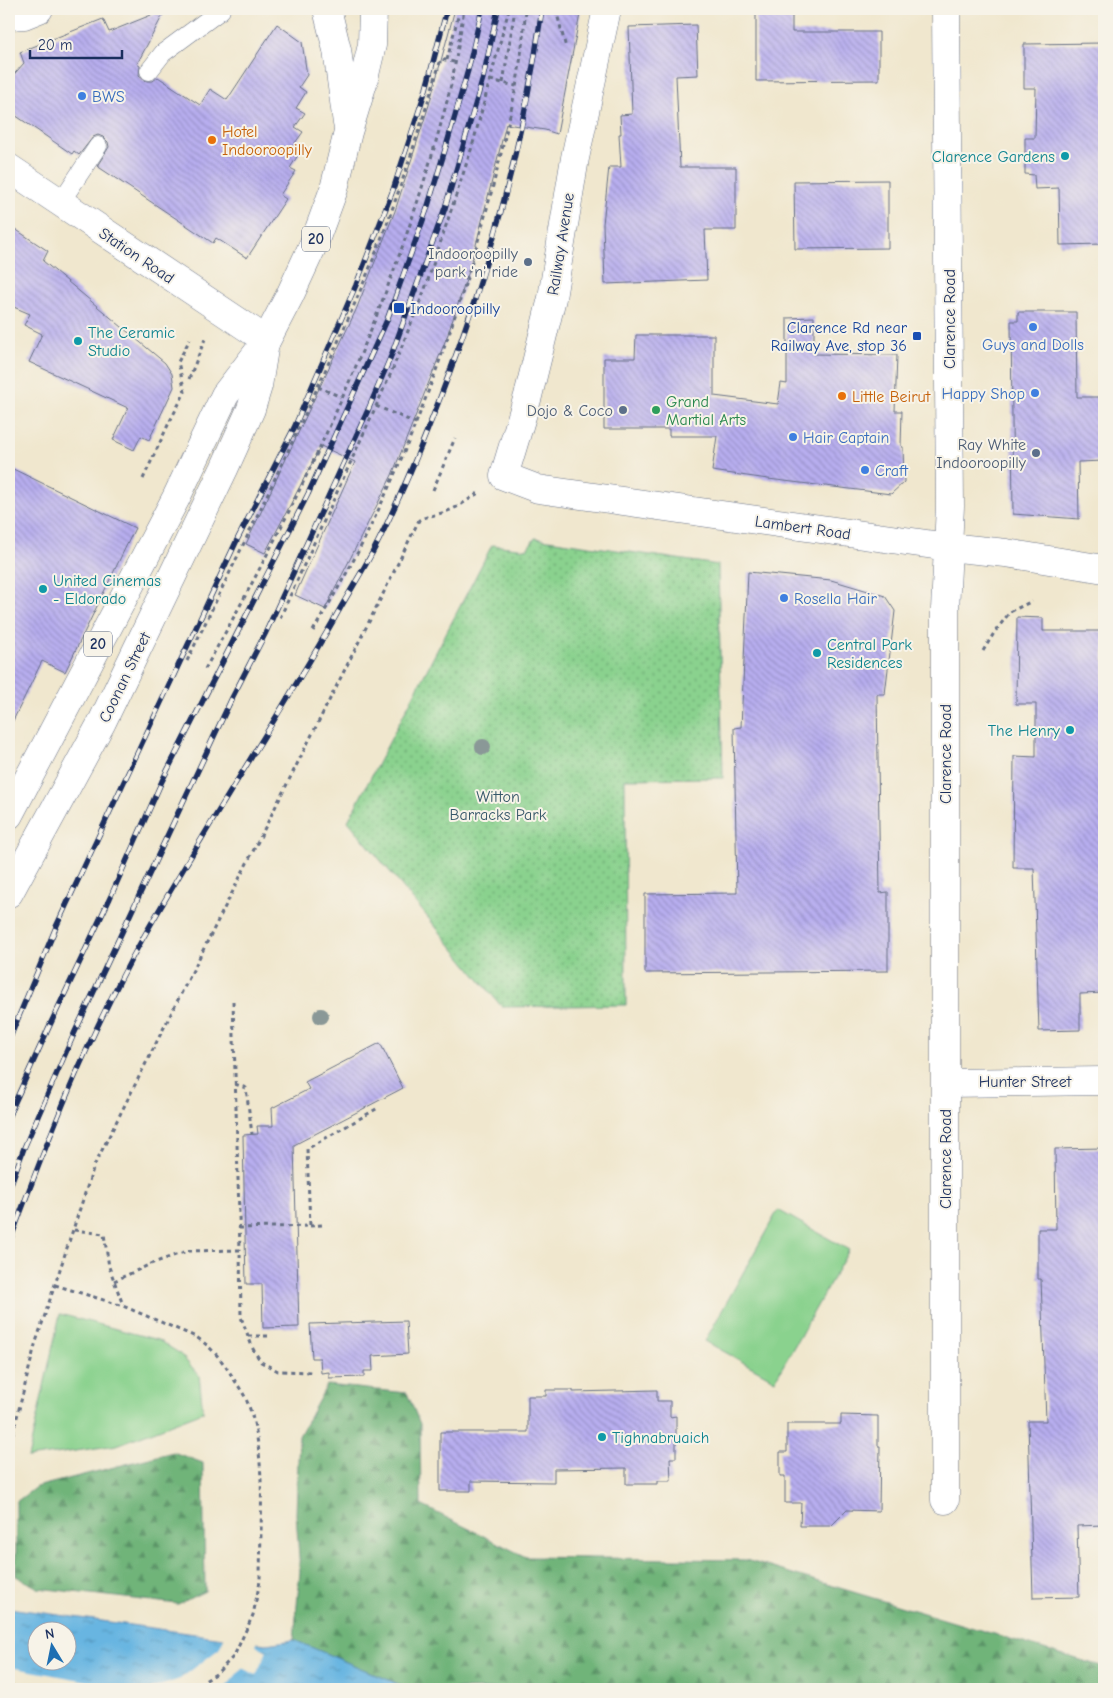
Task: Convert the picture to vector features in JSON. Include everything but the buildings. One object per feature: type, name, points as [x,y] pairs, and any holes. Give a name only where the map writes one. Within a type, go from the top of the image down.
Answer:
[{"type":"street","name":"Coonan Street","points":[[327,9],[341,74],[348,132]]},
{"type":"street","name":"Coonan Street","points":[[9,815],[176,498],[225,395],[265,341],[290,295],[314,244],[334,189],[348,132],[363,83],[372,45],[373,9]]},
{"type":"street","name":"Railway Avenue","points":[[504,476],[528,396],[552,298],[578,141],[607,9]]},
{"type":"street","name":"Clarence Road","points":[[945,1500],[945,610],[950,497],[946,9]]},
{"type":"street","name":"Station Road","points":[[9,168],[265,341]]},
{"type":"street","name":"Coonan Street","points":[[9,893],[102,722],[224,469],[253,403],[258,386],[265,341]]},
{"type":"street","name":"Lambert Road","points":[[504,476],[538,489],[948,547],[1006,553],[1104,569]]},
{"type":"street","name":"Hunter Street","points":[[946,1082],[1104,1081]]},
{"type":"lane","points":[[149,71],[163,52],[220,10]]},
{"type":"lane","points":[[60,203],[98,146]]},
{"type":"path","points":[[447,60],[460,9]]},
{"type":"path","points":[[205,669],[300,489],[385,294],[413,212],[447,100],[464,9]]},
{"type":"path","points":[[280,618],[376,406],[425,289],[472,147],[509,9]]},
{"type":"path","points":[[503,83],[515,9]]},
{"type":"path","points":[[313,631],[362,543],[416,423],[443,354],[476,246],[516,86],[526,9]]},
{"type":"path","points":[[556,10],[567,46],[565,55]]},
{"type":"path","points":[[187,661],[318,387],[364,283],[414,150],[441,59],[454,62]]},
{"type":"path","points":[[490,80],[516,86]]},
{"type":"path","points":[[143,479],[185,392],[178,362],[190,339]]},
{"type":"path","points":[[189,379],[205,339]]},
{"type":"path","points":[[318,387],[341,397]]},
{"type":"path","points":[[376,406],[416,423]]},
{"type":"path","points":[[433,490],[455,438]]},
{"type":"path","points":[[9,1449],[35,1345],[94,1166],[379,603],[418,520],[429,515],[445,512],[464,503],[504,476]]},
{"type":"path","points":[[983,651],[994,632],[1010,612],[1032,601]]},
{"type":"path","points":[[233,1001],[241,1317],[261,1362],[278,1371],[313,1372]]},
{"type":"path","points":[[236,1084],[246,1088],[252,1134]]},
{"type":"path","points":[[310,1226],[307,1149],[378,1108]]},
{"type":"path","points":[[239,1228],[322,1225]]},
{"type":"path","points":[[74,1230],[104,1234],[108,1267],[123,1306]]},
{"type":"path","points":[[114,1280],[187,1251],[240,1250]]},
{"type":"path","points":[[55,1285],[123,1306],[196,1337],[223,1361],[245,1398],[255,1429],[260,1467],[260,1581],[253,1616],[234,1656],[216,1674],[192,1689]]},
{"type":"path","points":[[248,1336],[268,1336]]},
{"type":"path","points":[[9,1685],[32,1689]]},
{"type":"green space","name":"Witton Barracks Park","points":[[535,538],[718,565],[723,778],[625,779],[626,1005],[502,1007],[348,821],[492,545],[527,549]]},
{"type":"green space","points":[[778,1210],[849,1250],[775,1380],[705,1341]]},
{"type":"green space","points":[[60,1314],[158,1340],[179,1353],[199,1375],[203,1412],[117,1445],[28,1458]]},
{"type":"green space","points":[[327,1385],[407,1393],[420,1424],[421,1505],[526,1557],[746,1560],[1104,1667],[1104,1689],[410,1689],[294,1640],[300,1571],[296,1514],[299,1436]]},
{"type":"green space","points":[[173,1452],[203,1463],[205,1591],[178,1604],[38,1588],[16,1576],[16,1502],[36,1487]]},
{"type":"water","points":[[9,1608],[266,1644],[294,1640],[410,1689],[9,1689]]},
{"type":"pier","points":[[225,1636],[259,1641],[256,1645],[267,1651],[256,1675],[242,1668],[226,1687],[222,1689],[151,1689],[180,1679],[219,1649]]},
{"type":"pier","points":[[9,1667],[131,1689],[9,1689]]},
{"type":"railway","points":[[9,1040],[56,927],[237,540],[294,428],[356,285],[393,190],[426,89],[447,9]]},
{"type":"railway","points":[[9,1115],[162,781],[308,494],[387,320],[427,209],[468,70],[482,9]]},
{"type":"railway","points":[[9,1189],[24,1148],[74,1034],[232,698],[265,634],[391,356],[445,208],[483,78],[498,9]]},
{"type":"railway","points":[[9,1243],[70,1088],[123,975],[189,859],[309,663],[368,561],[411,471],[457,352],[485,268],[519,139],[542,9]]},
{"type":"place","name":"BWS","points":[[82,96]]},
{"type":"place","name":"Hotel Indooroopilly","points":[[212,140]]},
{"type":"place","name":"Clarence Gardens","points":[[1065,156]]},
{"type":"place","name":"Indooroopilly park 'n' ride","points":[[528,262]]},
{"type":"place","name":"Indooroopilly","points":[[399,308]]},
{"type":"place","name":"Guys and Dolls","points":[[1033,327]]},
{"type":"place","name":"Clarence Rd near Railway Ave, stop 36","points":[[917,336]]},
{"type":"place","name":"The Ceramic Studio","points":[[78,341]]},
{"type":"place","name":"Happy Shop","points":[[1035,393]]},
{"type":"place","name":"Little Beirut","points":[[842,396]]},
{"type":"place","name":"Dojo & Coco","points":[[623,410]]},
{"type":"place","name":"Grand Martial Arts","points":[[656,410]]},
{"type":"place","name":"Hair Captain","points":[[793,437]]},
{"type":"place","name":"Ray White Indooroopilly","points":[[1036,453]]},
{"type":"place","name":"Craft","points":[[865,470]]},
{"type":"place","name":"United Cinemas - Eldorado","points":[[43,589]]},
{"type":"place","name":"Rosella Hair","points":[[784,598]]},
{"type":"place","name":"Central Park Residences","points":[[817,653]]},
{"type":"place","name":"The Henry","points":[[1070,730]]},
{"type":"place","name":"Tighnabruaich","points":[[602,1437]]}]
